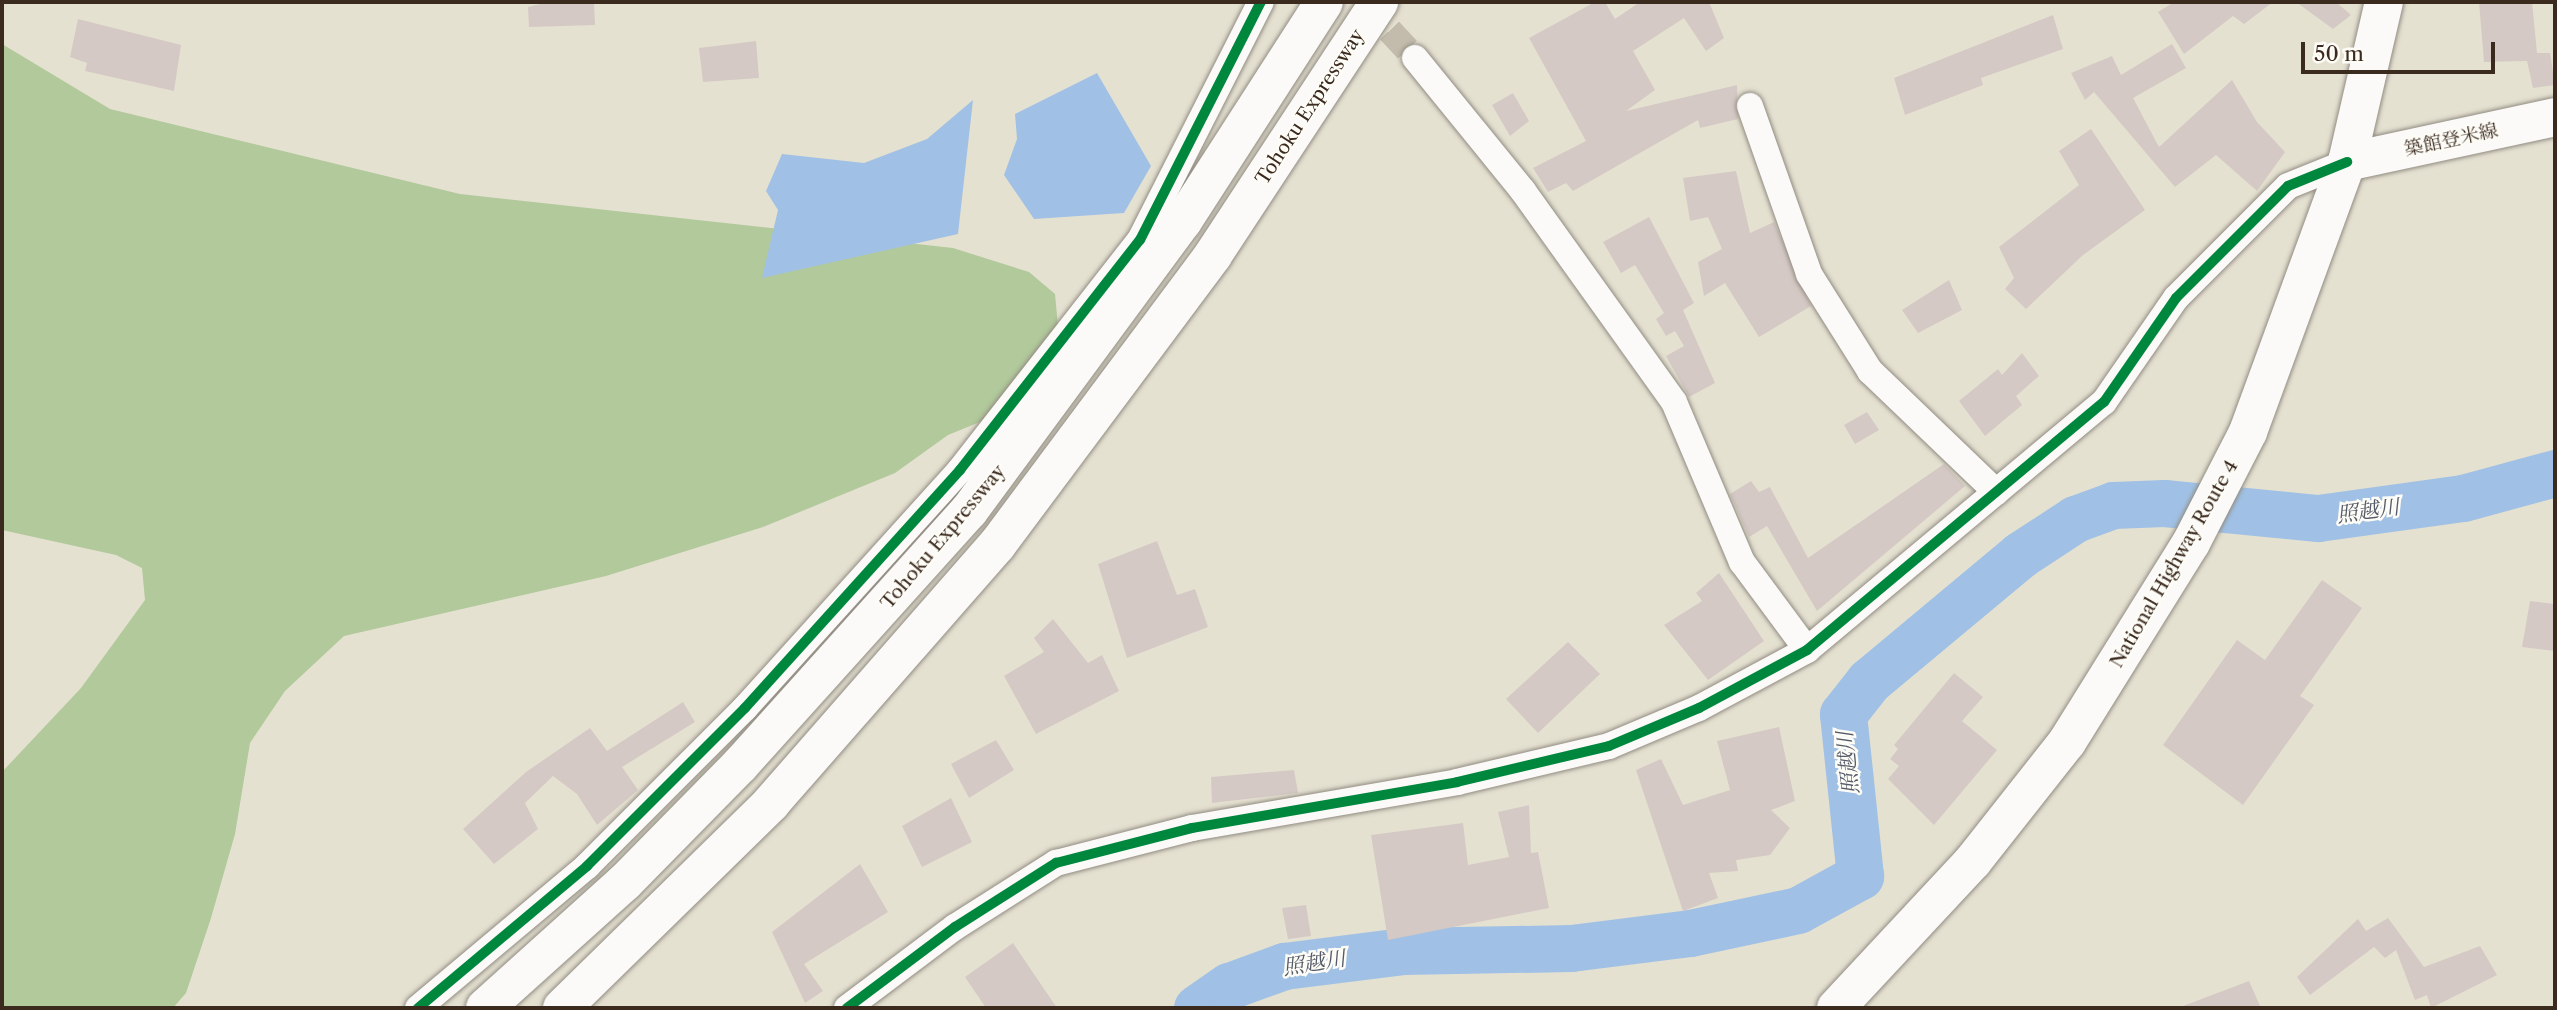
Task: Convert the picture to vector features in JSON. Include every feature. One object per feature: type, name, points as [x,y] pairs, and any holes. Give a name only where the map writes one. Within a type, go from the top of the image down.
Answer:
[{"type":"main road","name":"Tohoku Expressway","points":[[485,1008],[625,882],[740,765],[969,511],[1183,221],[1324,2]]},
{"type":"main road","name":"Tohoku Expressway","points":[[562,1008],[780,793],[998,545],[1213,255],[1379,2]]},
{"type":"main road","name":"National Highway Route 4","points":[[1836,1008],[1973,861],[2067,742],[2191,543],[2241,448],[2347,162],[2384,2]]},
{"type":"main road","name":"築館登米線","points":[[2347,162],[2555,117]]},
{"type":"street","points":[[418,1008],[587,866],[745,708],[960,470],[1140,240],[1261,2]]},
{"type":"street","points":[[1415,58],[1523,191],[1674,402],[1742,562],[1807,650]]},
{"type":"street","points":[[1750,106],[1809,274],[1870,371],[1996,492]]},
{"type":"street","points":[[847,1008],[955,927],[1056,863],[1192,828],[1457,782],[1609,746],[1699,708],[1807,650],[2104,402],[2176,298],[2288,186],[2347,162]]},
{"type":"green space","points":[[2,44],[110,109],[460,194],[953,248],[1029,272],[1055,294],[1058,326],[1002,413],[948,435],[895,473],[763,527],[606,576],[344,636],[285,691],[250,743],[235,834],[211,918],[186,993],[173,1008],[2,1008],[2,772],[81,688],[145,600],[142,568],[116,555],[2,530]]},
{"type":"water","points":[[1097,73],[1151,166],[1124,213],[1034,219],[1004,175],[1017,139],[1015,114]]},
{"type":"water","points":[[973,100],[958,234],[762,278],[778,210],[766,191],[782,154],[864,163],[927,139]]},
{"type":"building","points":[[549,2],[594,2],[595,25],[529,27],[528,7]]},
{"type":"building","points":[[1595,2],[1605,2],[1615,19],[1640,2],[1709,2],[1724,38],[1706,51],[1684,18],[1633,51],[1655,90],[1626,111],[1737,85],[1738,119],[1700,128],[1698,120],[1573,191],[1566,183],[1548,192],[1533,168],[1586,141],[1529,38]]},
{"type":"building","points":[[2174,2],[2273,2],[2244,24],[2233,16],[2184,54],[2158,12]]},
{"type":"building","points":[[2296,2],[2336,2],[2351,15],[2333,29]]},
{"type":"building","points":[[2479,2],[2532,2],[2537,53],[2550,53],[2555,85],[2533,88],[2527,61],[2484,62]]},
{"type":"building","points":[[2053,15],[2063,49],[1981,78],[1983,85],[1905,115],[1894,78]]},
{"type":"building","points":[[78,19],[181,45],[174,91],[85,71],[87,63],[70,57]]},
{"type":"building","points":[[756,41],[759,78],[703,82],[699,48]]},
{"type":"building","points":[[2172,44],[2186,68],[2133,98],[2159,147],[2232,80],[2257,122],[2285,152],[2257,191],[2216,155],[2175,187],[2094,92],[2085,100],[2071,73],[2112,56],[2121,75]]},
{"type":"building","points":[[1513,93],[1529,121],[1510,136],[1492,105]]},
{"type":"building","points":[[2091,129],[2145,210],[2083,255],[2026,309],[2005,289],[2014,278],[1999,247],[2079,185],[2059,151]]},
{"type":"building","points":[[1736,171],[1750,233],[1774,222],[1811,306],[1759,337],[1725,283],[1704,296],[1698,262],[1722,249],[1708,217],[1690,221],[1683,178]]},
{"type":"building","points":[[1649,217],[1694,303],[1683,310],[1715,383],[1689,397],[1666,356],[1684,346],[1675,331],[1666,336],[1656,319],[1664,313],[1635,265],[1621,273],[1603,242]]},
{"type":"building","points":[[1949,280],[1962,310],[1918,333],[1902,310]]},
{"type":"building","points":[[2022,353],[2039,376],[2016,396],[2022,405],[1985,436],[1959,401],[1998,369],[2002,375]]},
{"type":"building","points":[[1867,412],[1879,430],[1855,444],[1844,425]]},
{"type":"building","points":[[1944,464],[1965,486],[1817,611],[1767,526],[1749,537],[1730,494],[1751,481],[1759,492],[1770,487],[1808,558]]},
{"type":"building","points":[[1157,541],[1177,595],[1195,589],[1208,627],[1127,658],[1098,564]]},
{"type":"building","points":[[1719,573],[1764,641],[1708,680],[1664,625],[1702,601],[1696,593]]},
{"type":"building","points":[[2322,580],[2362,608],[2300,696],[2314,705],[2243,805],[2163,745],[2237,640],[2265,660]]},
{"type":"building","points":[[2530,601],[2555,604],[2555,651],[2522,647]]},
{"type":"building","points":[[1053,619],[1088,663],[1102,655],[1119,691],[1036,734],[1004,676],[1044,652],[1034,638]]},
{"type":"building","points":[[1568,642],[1600,674],[1538,733],[1506,699]]},
{"type":"building","points":[[1954,673],[1983,697],[1962,721],[1997,750],[1934,825],[1888,779],[1899,766],[1890,759],[1898,749],[1894,745]]},
{"type":"building","points":[[683,702],[695,722],[622,767],[638,790],[597,825],[577,794],[553,776],[525,803],[538,829],[494,864],[463,829],[526,772],[590,728],[607,751]]},
{"type":"building","points":[[1779,727],[1795,801],[1771,810],[1790,828],[1770,855],[1736,860],[1738,871],[1709,873],[1718,898],[1683,911],[1636,770],[1661,759],[1683,805],[1730,790],[1717,741]]},
{"type":"building","points":[[996,740],[1014,770],[969,798],[951,764]]},
{"type":"building","points":[[1294,770],[1298,793],[1212,803],[1211,777]]},
{"type":"building","points":[[951,798],[972,842],[922,867],[902,826]]},
{"type":"building","points":[[1529,805],[1531,853],[1538,852],[1549,908],[1388,940],[1371,835],[1463,823],[1468,865],[1509,857],[1498,812]]},
{"type":"building","points":[[860,864],[888,912],[804,964],[823,991],[805,1003],[772,932]]},
{"type":"building","points":[[1306,905],[1311,936],[1288,939],[1282,908]]},
{"type":"building","points":[[2388,918],[2424,967],[2480,946],[2497,975],[2431,1008],[2427,995],[2415,1000],[2396,950],[2385,958],[2374,947],[2310,995],[2297,977],[2358,919],[2366,931]]},
{"type":"building","points":[[1013,943],[1057,1008],[986,1008],[965,977]]},
{"type":"building","points":[[2249,981],[2261,1008],[2183,1006]]},
{"type":"waterway","name":"照越川","points":[[1197,1008],[1229,986],[1284,966],[1402,951],[1571,948],[1690,933],[1798,910],[1860,876],[1843,714],[1869,681],[2020,555],[2075,519],[2113,505],[2164,503],[2318,518],[2463,498],[2555,473]]},
{"type":"tunnel","points":[[1363,2],[1415,58]]},
{"type":"cycle path","points":[[418,1008],[587,866],[745,708],[960,470],[1140,240],[1261,2]]},
{"type":"cycle path","points":[[847,1008],[955,927],[1056,863],[1192,828],[1457,782],[1609,746],[1699,708],[1807,650],[2104,402],[2176,298],[2288,186],[2347,162]]}]
